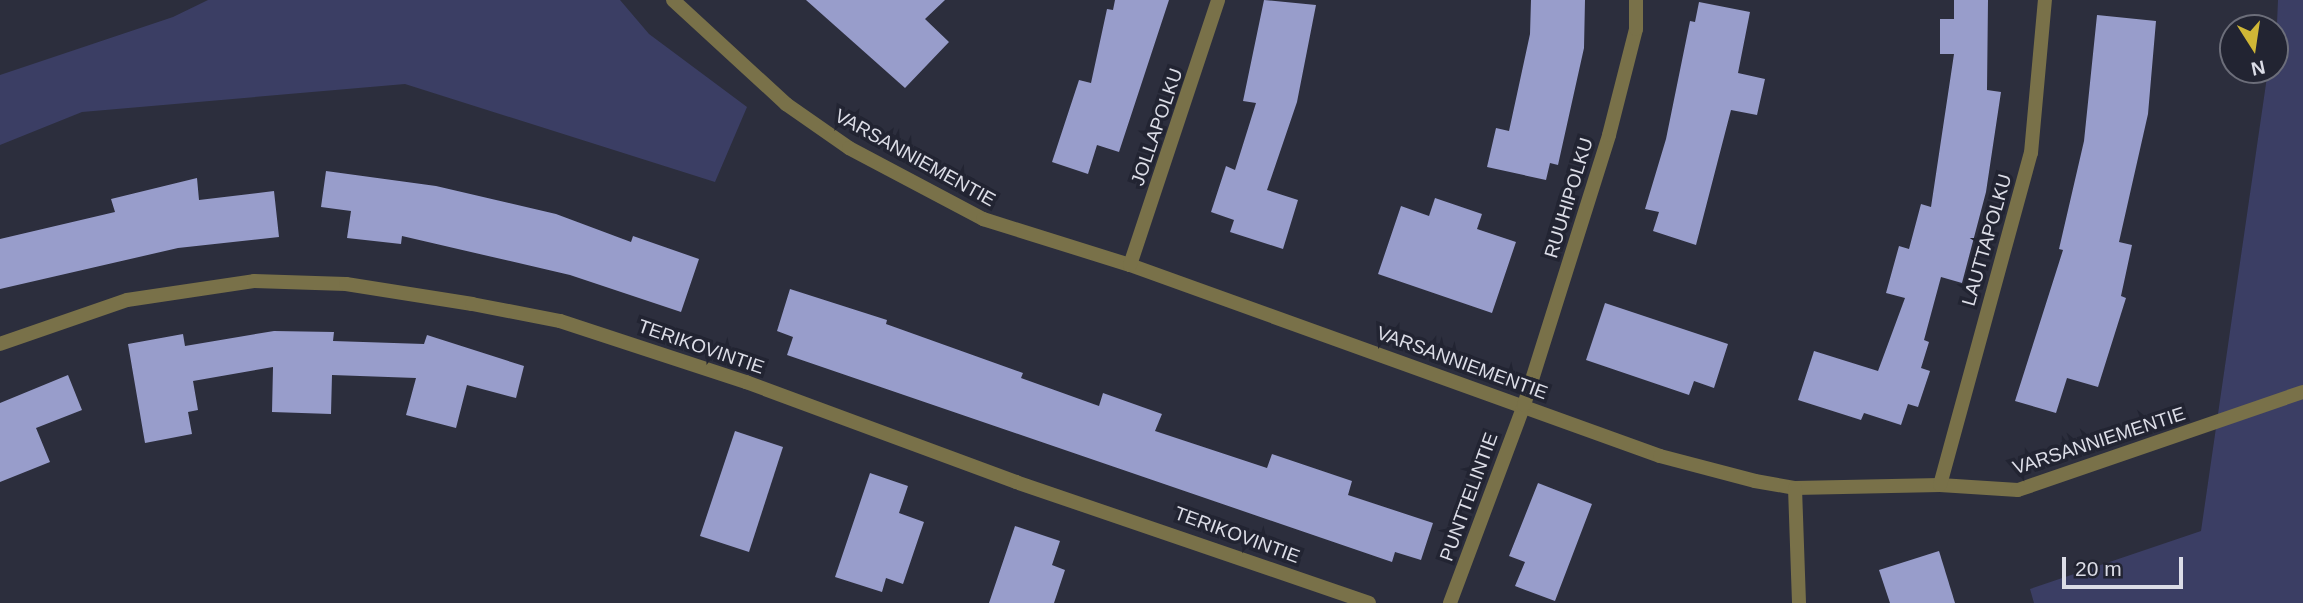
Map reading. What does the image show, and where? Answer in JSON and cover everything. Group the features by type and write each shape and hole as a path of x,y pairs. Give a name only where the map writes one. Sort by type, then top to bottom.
{"street":[{"name":"VARSANNIEMENTIE","path":"673,0 769,92 849,148 983,219 1130,265 1660,456 1795,488 1940,485 2018,491 2303,392"},
{"name":"JOLLAPOLKU","path":"1130,265 1217,0"},
{"name":"RUUHIPOLKU","path":"1524,405 1609,135 1636,29 1636,0"},
{"name":"LAUTTAPOLKU","path":"1940,485 2031,153 2045,0"},
{"name":"TERIKOVINTIE","path":"0,344 127,300 254,281 346,284 472,304 559,321 648,349 1369,603"},
{"name":"PUNTTELINTIE","path":"1450,603 1524,405"},
{"path":"1795,488 1799,603"}],"shaded area":[{"path":"208,0 620,0 649,34 747,107 715,182 405,84 82,112 0,145 0,75 173,17"},
{"path":"2278,0 2303,0 2303,603 2034,603 2030,589 2201,531 2266,84 2289,84 2289,14 2277,14"}],"building":[{"path":"806,0 945,0 925,19 949,42 905,88"},
{"path":"1115,0 1169,0 1119,152 1097,145 1088,174 1052,162 1079,80 1091,83 1107,9 1113,10"},
{"path":"1264,0 1316,5 1297,102 1267,190 1298,200 1283,249 1230,232 1234,220 1211,212 1226,166 1235,170 1256,103 1243,101"},
{"path":"1531,0 1585,0 1584,48 1558,165 1550,163 1546,180 1487,167 1496,128 1509,131 1530,34"},
{"path":"1954,0 1988,0 1987,90 2001,92 1986,192 1962,283 1941,277 1924,340 1929,342 1921,368 1930,371 1918,407 1908,404 1901,425 1864,413 1861,420 1798,400 1814,351 1878,371 1905,298 1886,293 1899,246 1909,249 1921,204 1931,207 1954,54 1940,54 1940,19 1954,19"},
{"path":"1699,2 1750,12 1738,73 1765,79 1757,115 1731,110 1696,245 1653,231 1659,212 1645,209 1666,139 1690,21 1695,22"},
{"path":"2097,15 2156,21 2148,114 2119,242 2132,245 2121,296 2126,298 2098,387 2067,378 2056,413 2015,401 2063,250 2059,249 2084,141"},
{"path":"326,171 436,186 556,214 631,242 633,236 699,259 681,312 570,275 402,236 401,244 347,238 351,211 321,207"},
{"path":"197,178 199,200 274,191 279,237 178,248 0,289 0,239 115,212 111,199"},
{"path":"1435,198 1482,214 1477,229 1516,242 1492,313 1378,274 1401,206 1429,216"},
{"path":"790,289 887,320 886,324 1023,373 1021,378 1099,406 1103,393 1162,414 1155,431 1267,468 1272,454 1352,481 1348,495 1433,523 1421,560 1395,552 1392,562 787,355 793,337 777,331"},
{"path":"1605,303 1728,344 1714,388 1694,381 1689,395 1586,360"},
{"path":"274,331 334,332 333,341 424,344 427,335 524,366 516,398 467,385 456,428 406,415 416,378 332,375 331,414 272,412 273,367 193,381 198,410 188,412 192,434 145,443 128,344 183,334 185,346"},
{"path":"68,375 82,410 36,428 50,462 0,482 0,403"},
{"path":"735,431 783,447 749,552 700,536"},
{"path":"870,473 908,486 899,513 924,522 903,584 886,578 882,592 835,577"},
{"path":"1538,483 1592,504 1555,601 1515,586 1525,562 1509,556"},
{"path":"1015,526 1060,541 1052,565 1065,570 1054,603 989,603"},
{"path":"1939,551 1955,603 1890,603 1879,570"}]}
